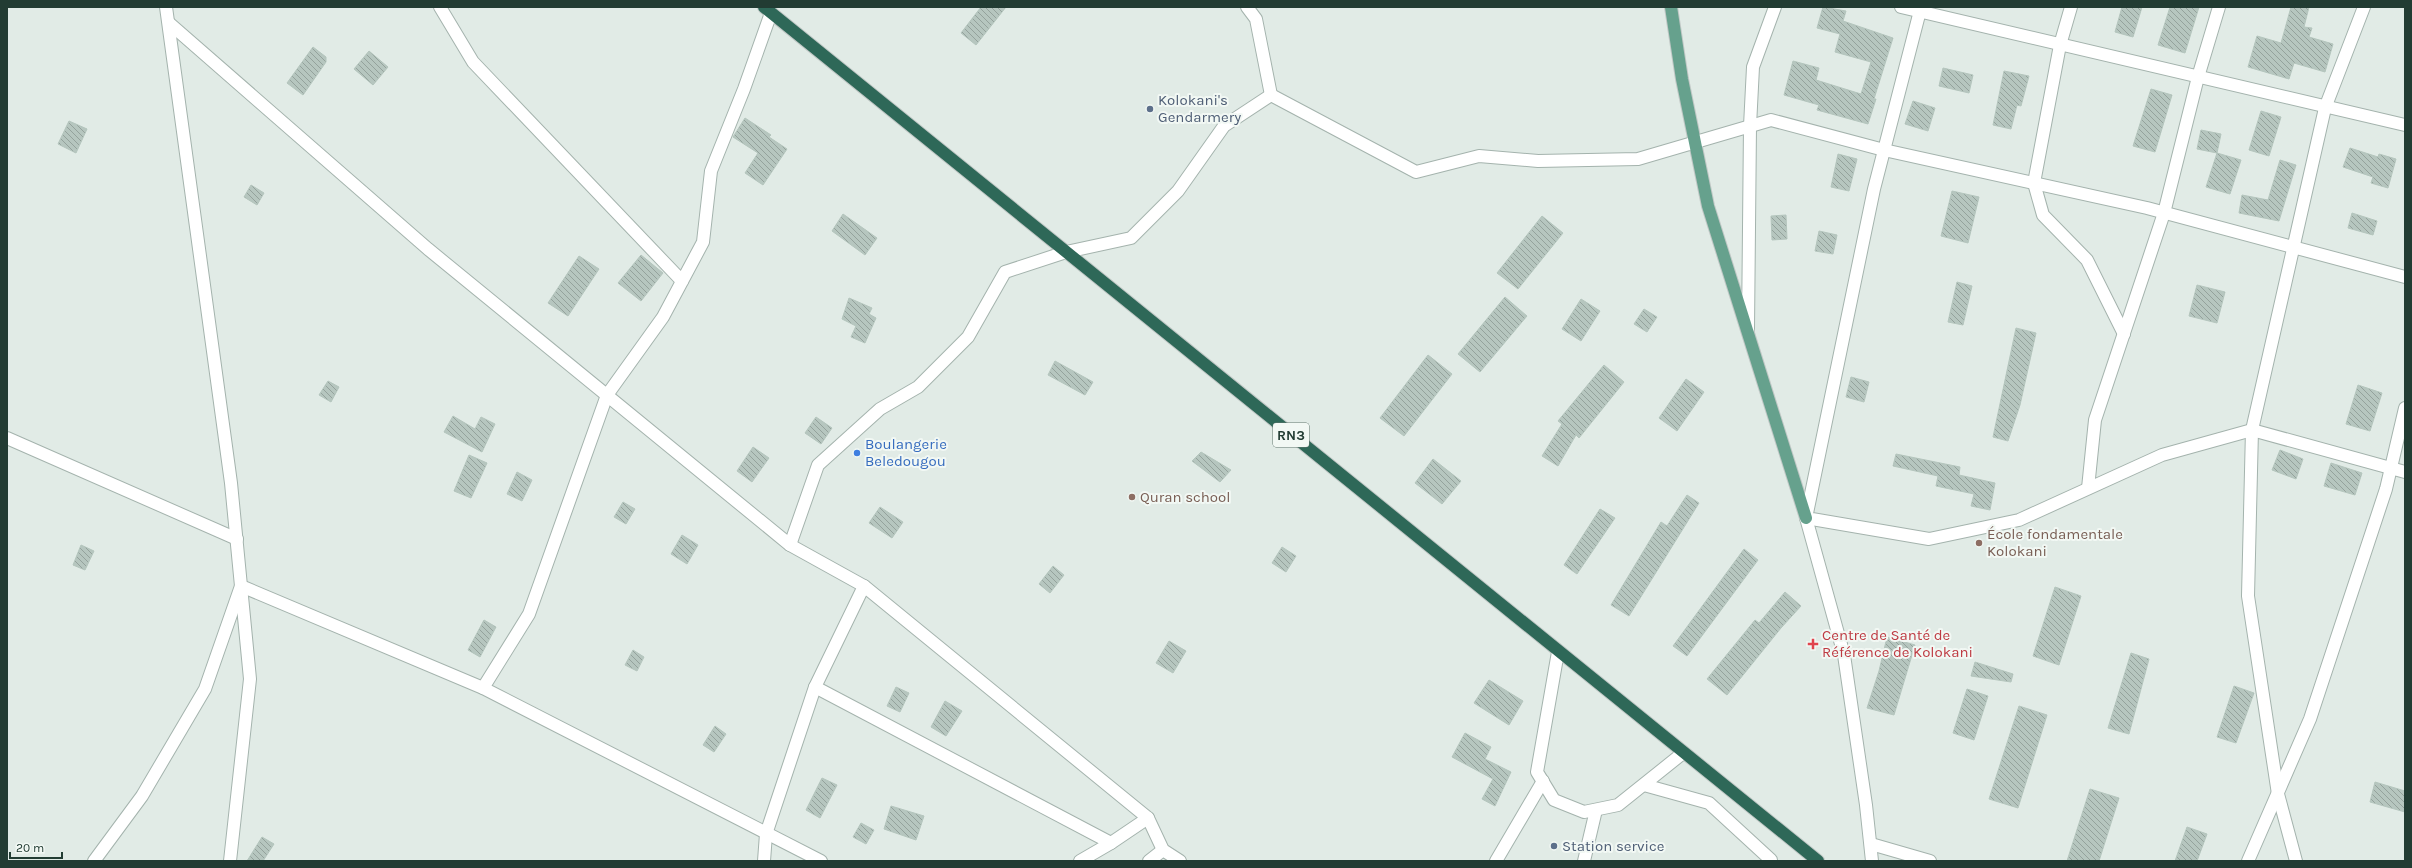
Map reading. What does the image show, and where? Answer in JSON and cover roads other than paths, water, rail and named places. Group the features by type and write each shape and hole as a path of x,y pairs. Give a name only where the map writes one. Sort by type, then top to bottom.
{"highway":[{"name":"RN3","path":"768,10 1558,652 1818,861"}],"main road":[{"path":"1671,7 1682,79 1708,206 1748,339 1806,518"}],"street":[{"path":"166,7 237,539 250,678 230,861"},
{"path":"440,7 473,62 682,281"},
{"path":"1247,7 1256,19 1271,95"},
{"path":"1748,339 1750,126 1753,67 1775,7"},
{"path":"1901,7 1920,9 2060,45 2325,108 2405,125"},
{"path":"2071,7 2060,45 2034,183 2043,215 2087,260 2124,334"},
{"path":"2088,488 2095,420 2164,213 2198,77 2219,7"},
{"path":"2296,861 2278,794 2248,596 2252,430 2325,108 2364,7"},
{"path":"1872,861 1871,844 1844,655 1806,518 1884,150 1920,9"},
{"path":"484,688 529,614 607,395 663,317 703,242 711,171 744,89 768,10"},
{"path":"169,23 428,249 790,545 864,586 1148,818 1163,850 1180,861"},
{"path":"1271,95 1416,172 1479,156 1538,161 1638,159 1771,120 1884,150 2164,213 2405,277"},
{"path":"790,545 818,465 880,409 918,387 968,337 1005,272 1066,252 1131,238 1178,191 1224,126 1271,95"},
{"path":"2248,861 2310,719 2386,489 2405,408"},
{"path":"1806,518 1929,539 2019,520 2162,455 2252,430 2405,472"},
{"path":"7,438 237,539"},
{"path":"241,586 484,688 821,861"},
{"path":"94,861 142,796 206,689 241,586"},
{"path":"764,861 766,834 815,687 864,586"},
{"path":"1558,652 1537,772 1554,800 1584,812 1618,805 1644,786 1683,753"},
{"path":"815,687 1111,843"},
{"path":"1496,861 1543,781"},
{"path":"1644,786 1709,802 1771,861"},
{"path":"1584,861 1596,810"},
{"path":"1080,861 1111,843 1148,818"},
{"path":"1871,844 1930,861"},
{"path":"1149,861 1163,850"}],"place":[{"name":"Kolokani's Gendarmery","path":"1150,109"},
{"name":"Boulangerie Beledougou","path":"857,453"},
{"name":"Quran school","path":"1132,497"},
{"name":"École fondamentale Kolokani","path":"1979,543"},
{"name":"Centre de Santé de Référence de Kolokani","path":"1813,644"},
{"name":"Station service","path":"1554,846"}]}
